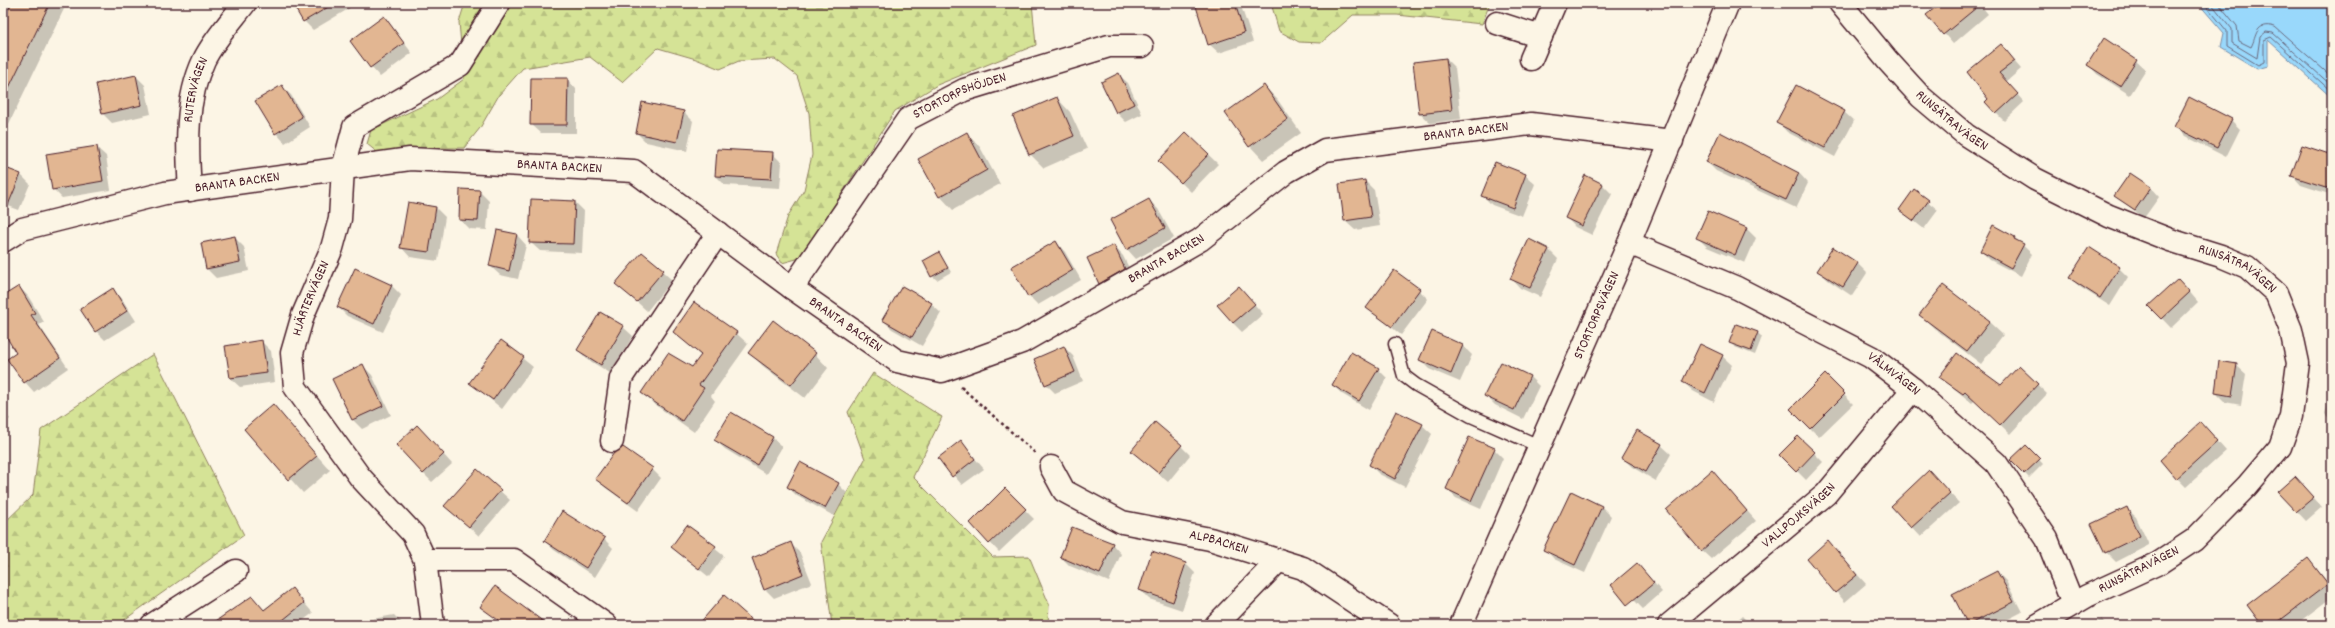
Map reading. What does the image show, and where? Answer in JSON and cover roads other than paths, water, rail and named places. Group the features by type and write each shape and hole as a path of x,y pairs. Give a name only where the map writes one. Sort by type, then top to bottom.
{"street":[{"name":"RUTERVÄGEN","path":"190,190 187,149 192,93 204,59 245,3"},
{"name":"HJÄRTERVÄGEN","path":"433,625 425,560 413,534 360,477 295,387 292,353 303,315 332,248 340,219 343,168 354,127 460,65 499,3"},
{"path":"1532,59 1555,3"},
{"name":"STORTORPSVÄGEN","path":"1461,625 1629,243 1728,3"},
{"name":"RUNSÄTRAVÄGEN","path":"1840,3 1888,61 1921,97 1966,135 2035,179 2109,216 2170,240 2221,256 2247,267 2276,293 2288,324 2298,363 2291,416 2280,447 2247,486 2194,540 2159,563 2073,604 2038,625"},
{"path":"1498,23 1541,36"},
{"name":"STORTORPSHÖJDEN","path":"792,288 908,119 964,90 1109,46 1142,46"},
{"name":"BRANTA BACKEN","path":"3,241 22,229 165,193 410,159 634,171 792,288 897,360 942,371 1022,342 1193,244 1286,172 1324,150 1531,124 1672,141"},
{"path":"612,441 621,378 718,233"},
{"name":"VÅLMVÄGEN","path":"1629,243 1738,288 1871,356 1913,389 1996,463 2047,540 2073,604"},
{"name":"VALLPOJKSVÄGEN","path":"1668,625 1826,494 1913,389"},
{"name":"ALPBACKEN","path":"1051,467 1064,492 1122,522 1210,538 1303,568 1389,625"},
{"path":"425,560 514,560 606,625"},
{"path":"1216,625 1279,560"},
{"path":"152,625 236,571"}],"lane":[{"path":"1395,344 1404,376 1416,385 1471,416 1539,446"}],"water":[{"path":"2198,3 2332,3 2332,98 2268,40 2268,66 2257,69 2221,47 2224,33"}]}
